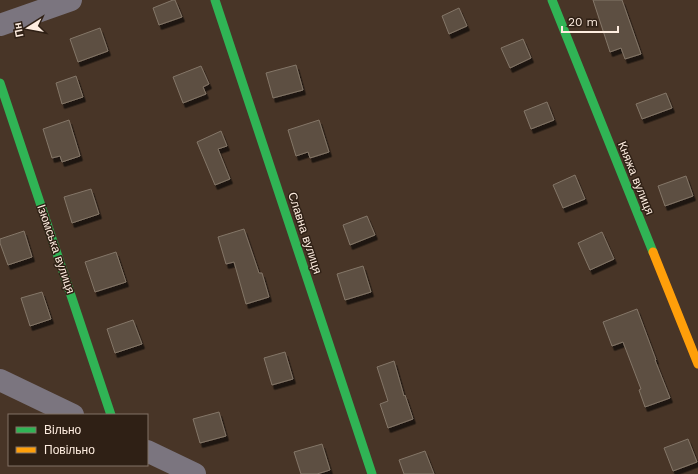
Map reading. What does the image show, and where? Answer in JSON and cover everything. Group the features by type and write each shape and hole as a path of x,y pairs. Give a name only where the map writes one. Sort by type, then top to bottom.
{"street":[{"path":"0,25 71,0"},
{"name":"Славна вулиця","path":"215,0 372,474"},
{"name":"Княжа вулиця","path":"552,0 698,364"},
{"name":"Ізюмська вулиця","path":"0,84 112,414"},
{"path":"0,380 71,414"},
{"path":"148,451 195,474"}],"building":[{"path":"175,0 182,17 159,25 153,8"},
{"path":"593,0 622,0 641,54 625,59 621,48 610,52"},
{"path":"459,8 467,26 449,34 442,16"},
{"path":"100,28 108,51 78,62 70,39"},
{"path":"523,39 531,58 510,68 501,48"},
{"path":"296,65 303,90 273,98 266,73"},
{"path":"201,66 209,84 203,87 206,94 183,103 173,77"},
{"path":"76,76 83,97 62,104 56,83"},
{"path":"666,93 672,108 642,119 636,104"},
{"path":"547,102 554,120 531,129 524,111"},
{"path":"69,120 80,156 62,162 60,156 52,158 43,129"},
{"path":"319,120 329,152 310,158 308,152 296,156 288,130"},
{"path":"221,131 227,146 218,149 230,179 215,185 197,142"},
{"path":"575,175 585,199 563,208 553,185"},
{"path":"686,176 693,196 665,206 658,186"},
{"path":"91,189 99,214 72,223 64,197"},
{"path":"367,216 375,235 350,245 343,225"},
{"path":"244,229 259,273 262,273 269,297 246,304 234,262 226,264 218,237"},
{"path":"24,231 32,257 8,265 0,239"},
{"path":"602,232 614,259 590,270 578,243"},
{"path":"116,252 126,282 95,292 85,262"},
{"path":"363,266 371,292 345,300 337,274"},
{"path":"42,292 51,319 30,326 21,298"},
{"path":"637,309 670,398 645,407 639,390 641,389 623,342 612,346 603,322"},
{"path":"133,320 142,344 115,353 107,329"},
{"path":"285,352 293,379 272,385 264,358"},
{"path":"394,361 404,396 405,395 413,419 388,428 380,404 388,401 377,367"},
{"path":"219,412 226,436 200,443 193,419"},
{"path":"688,439 697,462 673,471 664,448"},
{"path":"322,444 330,470 317,474 301,474 294,452"},
{"path":"425,451 434,474 404,474 399,460"}],"traffic: fast":[{"path":"215,0 372,474"},
{"path":"552,0 653,252"},
{"path":"0,83 111,414"}],"traffic: slow":[{"path":"653,252 698,364"}]}
